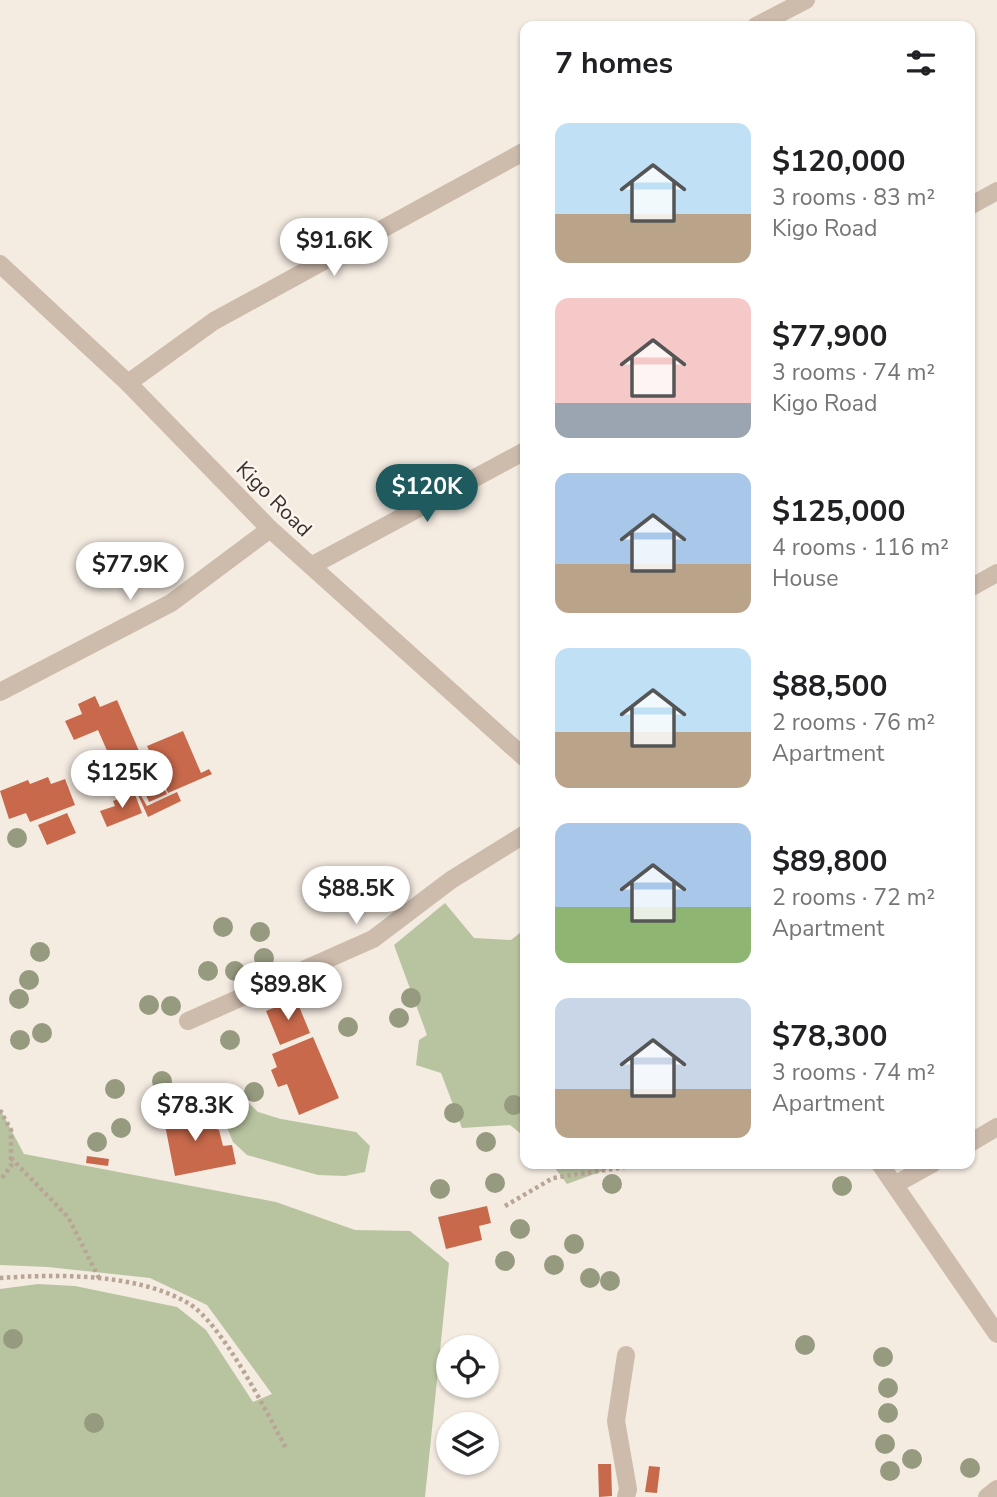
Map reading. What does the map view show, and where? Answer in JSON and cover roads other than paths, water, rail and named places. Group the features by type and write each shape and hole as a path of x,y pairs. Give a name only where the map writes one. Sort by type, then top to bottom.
{"street":[{"path":"766,21 806,0"},
{"path":"128,383 214,321 520,154"},
{"path":"975,203 997,191"},
{"name":"Kigo Road","path":"0,264 128,383 270,529 520,754"},
{"path":"311,566 520,454"},
{"path":"0,692 171,603 270,529"},
{"path":"975,584 997,573"},
{"path":"188,1021 373,939 451,880 520,837"},
{"path":"975,1140 997,1127"},
{"path":"884,1169 997,1334"},
{"path":"896,1184 923,1169"},
{"path":"626,1355 616,1421 628,1489 626,1497"},
{"path":"987,1497 997,1489"}]}
